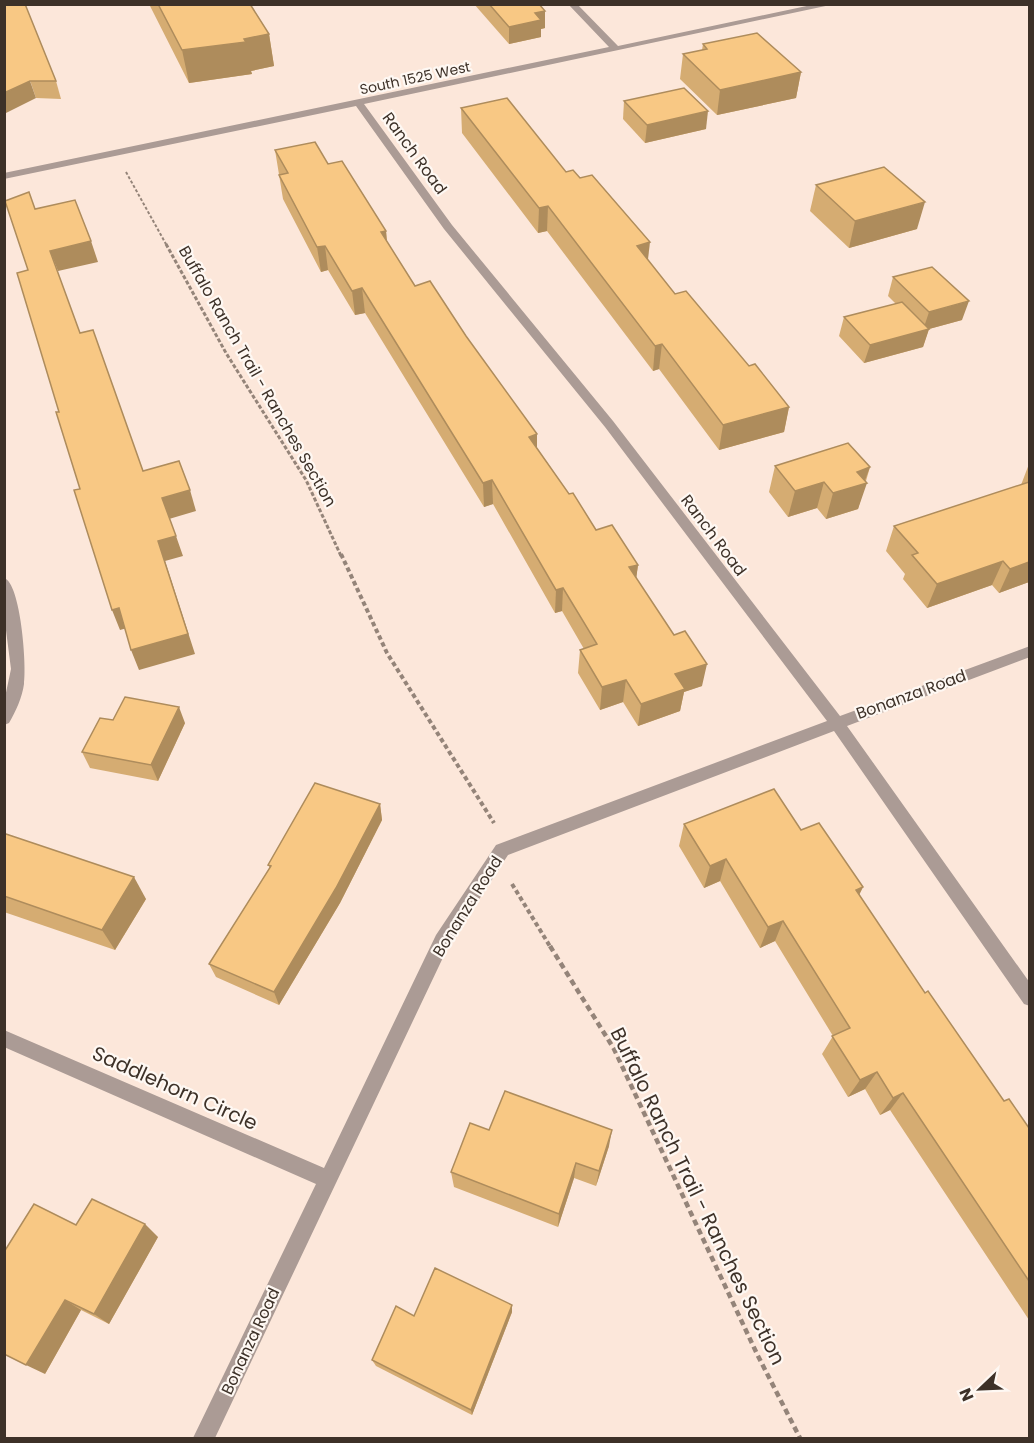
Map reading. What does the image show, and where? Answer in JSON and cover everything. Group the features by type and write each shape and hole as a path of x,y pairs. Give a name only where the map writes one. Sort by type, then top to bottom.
{"street":[{"path":"572,4 616,49"},
{"name":"South 1525 West","path":"4,176 831,4"},
{"name":"Ranch Road","path":"359,103 448,227 609,424 836,722 1029,998"},
{"path":"4,583 14,626 20,676 4,719"},
{"name":"Bonanza Road","path":"204,1438 442,941 502,850 1029,651"},
{"name":"Saddlehorn Circle","path":"4,1038 327,1179"}],"path":[{"name":"Buffalo Ranch Trail - Ranches Section","path":"121,162 226,353 306,480 387,653 494,824"},
{"name":"Buffalo Ranch Trail - Ranches Section","path":"507,877 614,1049 757,1354 800,1438"}],"building":[{"path":"4,4 25,4 56,81 30,81 4,93"},
{"path":"158,4 250,4 269,34 244,39 246,42 182,50"},
{"path":"489,4 539,4 545,11 535,13 541,20 509,27"},
{"path":"757,33 801,72 720,90 683,54 707,49 703,44"},
{"path":"684,88 708,111 647,125 624,101"},
{"path":"507,98 566,172 573,170 580,178 592,175 650,242 637,246 675,294 686,291 749,366 755,364 789,407 723,425 662,344 655,346 548,206 539,208 461,108"},
{"path":"315,142 328,164 342,161 386,231 381,232 415,286 430,281 466,336 537,434 529,437 569,494 573,493 596,530 612,525 638,565 629,567 674,635 685,631 707,664 675,674 685,689 641,704 626,680 602,687 580,650 597,644 563,588 556,590 492,480 483,483 362,288 352,291 325,246 317,247 279,175 288,173 275,150"},
{"path":"884,167 925,202 855,221 816,185"},
{"path":"29,192 35,209 75,200 91,241 50,251 80,333 93,330 143,471 179,461 190,490 162,498 176,536 158,541 188,634 131,650 119,608 112,610 74,490 80,489 17,273 28,270 5,201"},
{"path":"932,267 969,301 929,312 893,277"},
{"path":"902,302 929,329 870,345 844,317"},
{"path":"848,443 870,467 857,472 867,483 833,493 824,482 795,491 775,466"},
{"path":"1029,482 1029,562 1010,569 1003,561 937,584 912,555 918,553 894,526"},
{"path":"125,697 179,707 151,765 82,752 100,718 113,720"},
{"path":"315,783 380,804 336,888 274,992 209,964 271,866 268,865"},
{"path":"774,789 801,830 819,823 863,887 856,890 925,993 928,991 1004,1101 1009,1099 1029,1128 1029,1281 903,1093 893,1098 877,1072 860,1080 832,1036 850,1028 783,921 768,927 726,859 710,866 684,824"},
{"path":"6,834 134,877 102,930 4,896 4,836"},
{"path":"505,1091 612,1130 599,1171 576,1163 559,1214 451,1172 470,1123 489,1130"},
{"path":"92,1199 145,1224 94,1314 65,1300 26,1365 4,1354 4,1252 34,1204 76,1225"},
{"path":"435,1268 512,1305 471,1410 372,1360 396,1306 414,1316"}]}
